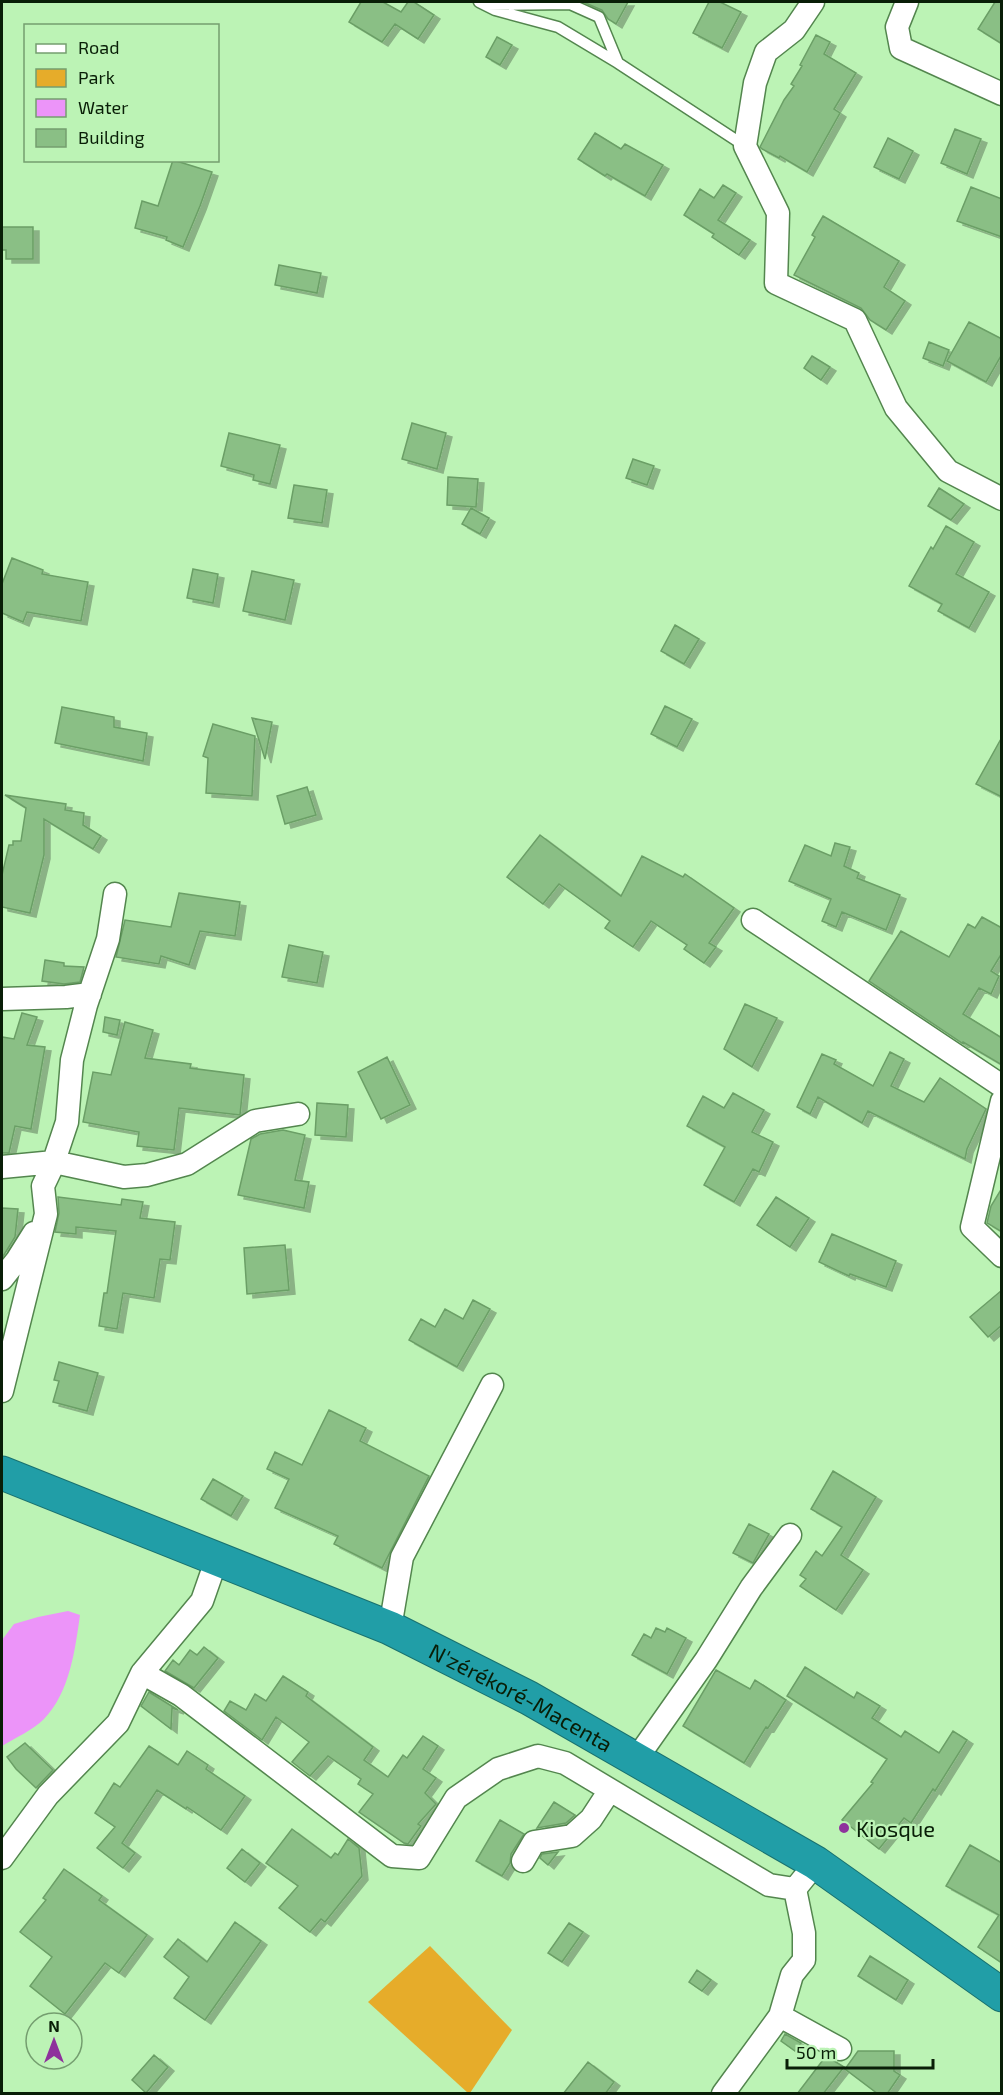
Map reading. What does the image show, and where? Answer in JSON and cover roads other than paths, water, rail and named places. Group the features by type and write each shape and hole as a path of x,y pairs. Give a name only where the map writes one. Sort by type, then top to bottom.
{"highway":[{"name":"N'zérékoré-Macenta","path":"2,1473 390,1629 529,1698 637,1758 816,1863 1002,1995"}],"street":[{"path":"813,2 794,30 766,52 755,83 745,146 778,213 776,283 855,320 896,408 948,471 1002,499"},
{"path":"907,2 897,27 902,48 1002,94"},
{"path":"2,1390 46,1214 43,1186 54,1162 67,1122 72,1060 108,939 116,894"},
{"path":"753,920 1002,1086"},
{"path":"2,999 90,994"},
{"path":"1002,1101 972,1227 1002,1256"},
{"path":"2,1167 54,1162 124,1177 147,1175 187,1164 255,1121 298,1114"},
{"path":"2,1279 18,1260 46,1214"},
{"path":"390,1629 402,1557 492,1385"},
{"path":"637,1758 706,1659 751,1588 790,1535"},
{"path":"2,1858 48,1795 118,1723 142,1673 202,1601 217,1558"},
{"path":"142,1673 181,1695 392,1856 418,1858 456,1798 498,1769 538,1755 575,1768 769,1886 795,1889"},
{"path":"575,1768 601,1738"},
{"path":"523,1861 534,1842 572,1836 591,1819 610,1790"},
{"path":"795,1889 816,1863"},
{"path":"726,2092 780,2016 792,1975 804,1960 804,1933 795,1889"},
{"path":"780,2016 840,2049"}],"lane":[{"path":"483,4 495,10 558,27 618,63 745,146"},
{"path":"483,4 570,4 599,17 618,63"}],"water":[{"path":"68,1611 80,1615 70,1670 60,1696 40,1723 2,1746 2,1640 14,1624"}],"place":[{"name":"Kiosque","path":"844,1828"}]}
